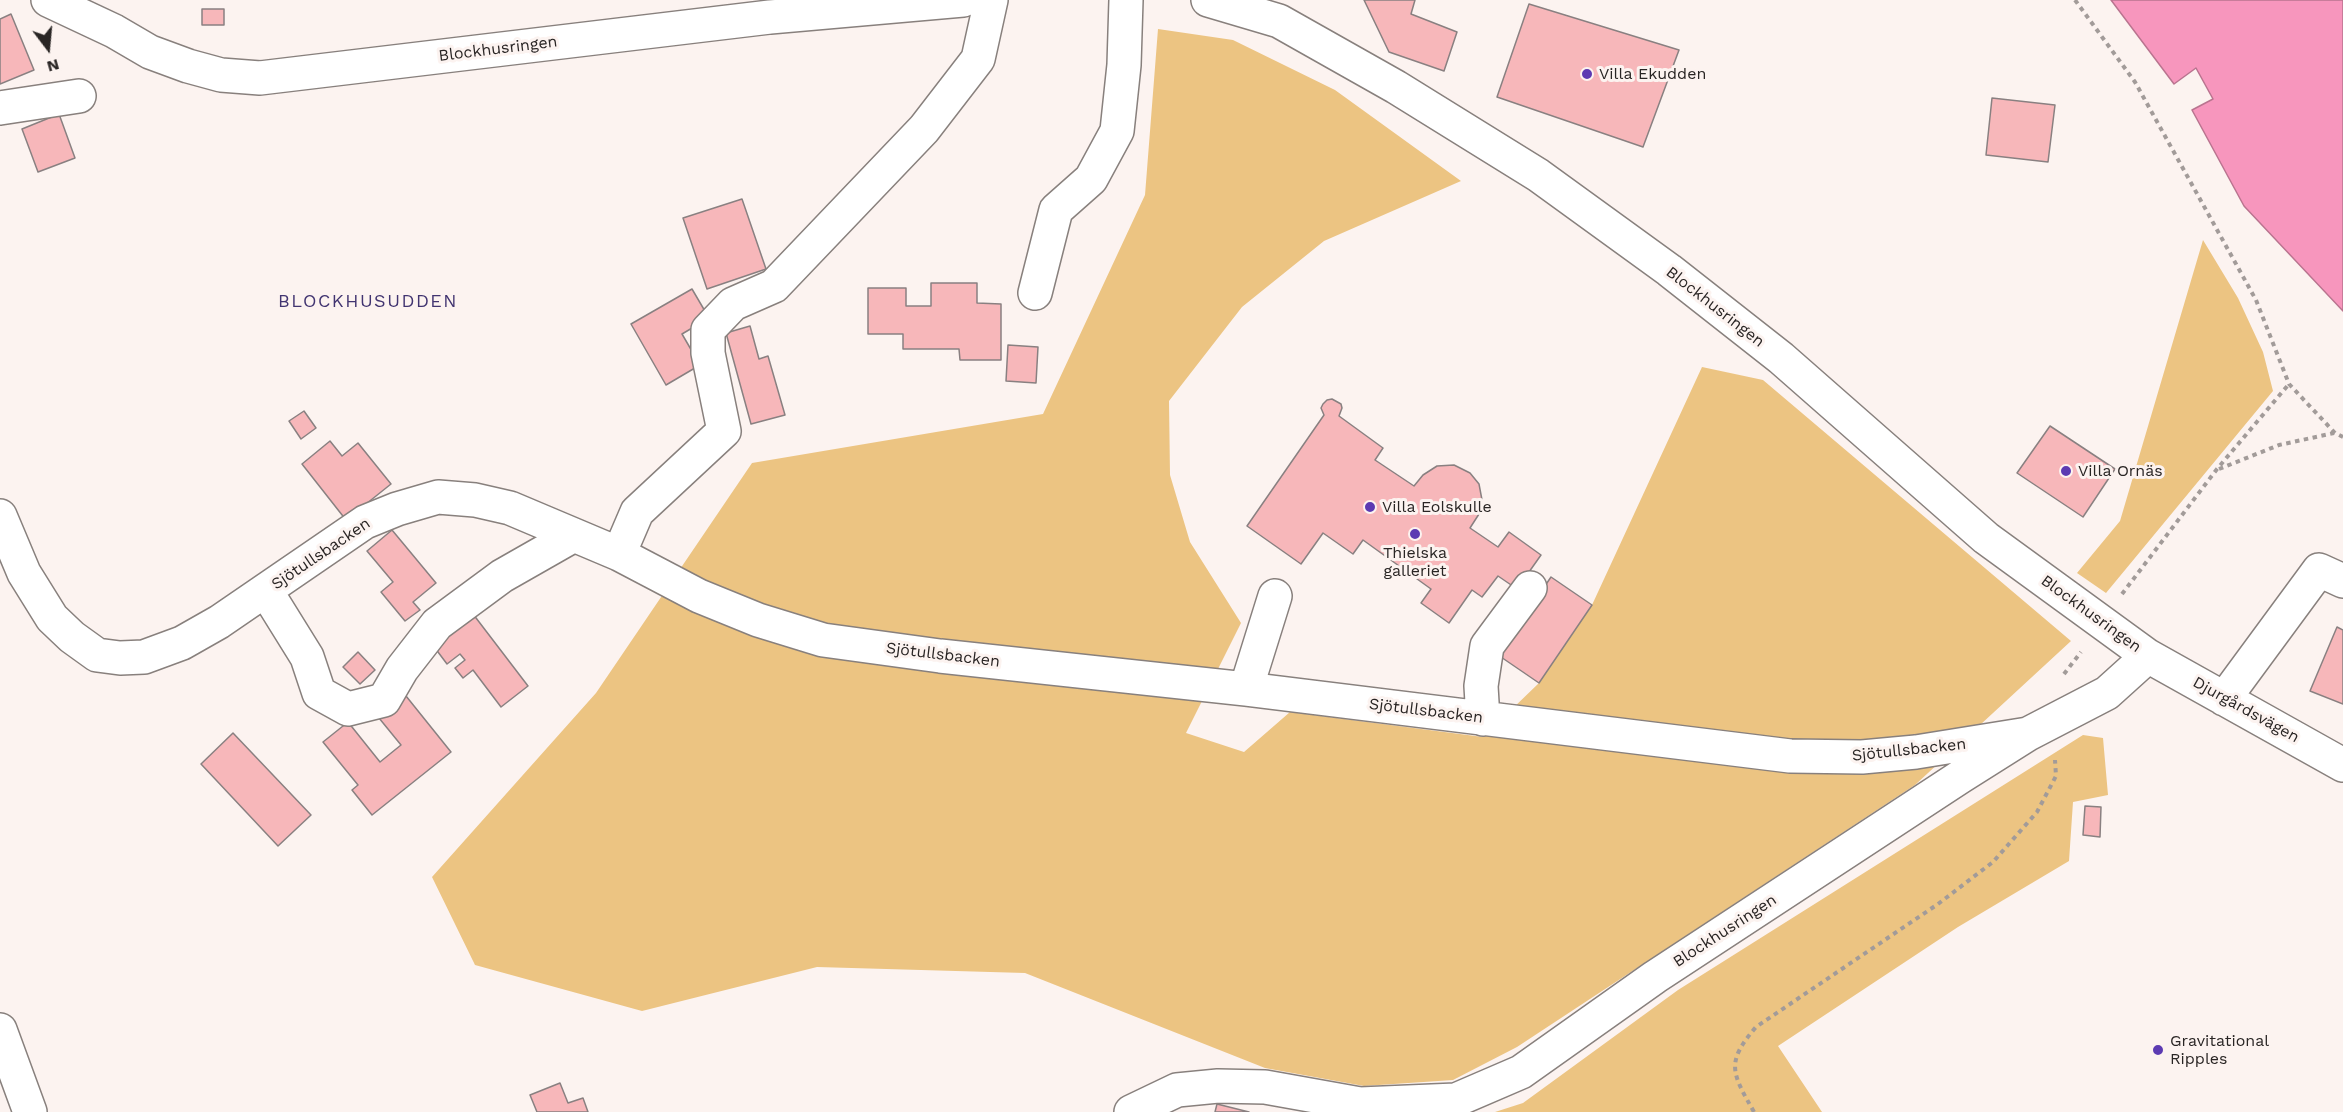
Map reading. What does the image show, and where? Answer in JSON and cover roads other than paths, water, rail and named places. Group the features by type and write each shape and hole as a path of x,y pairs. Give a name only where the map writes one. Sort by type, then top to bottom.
{"street":[{"name":"Blockhusringen","path":"48,0 114,31 150,52 188,66 221,75 260,78 770,16 963,0"},
{"path":"619,554 637,512 724,431 708,353 708,330 734,304 774,286 924,129 978,59 991,0"},
{"path":"1035,292 1056,210 1091,179 1117,131 1124,65 1126,0"},
{"name":"Blockhusringen","path":"1131,1112 1177,1090 1218,1086 1265,1087 1360,1104 1456,1100 1521,1072 1665,970 2040,728 2107,693 2148,656 1986,538 1781,358 1670,270 1538,175 1396,87 1279,21 1208,0"},
{"path":"0,108 79,96"},
{"name":"Sjötullsbacken","path":"0,516 24,573 52,618 72,638 97,655 120,658 144,657 173,646 219,622 365,522 397,509 438,497 475,500 510,508 619,554 699,596 758,620 823,640 940,656 1246,688 1790,756 1862,757 1916,752 2040,728"},
{"path":"266,591 307,657 319,693 348,709 384,700 402,669 437,624 502,576 574,535"},
{"path":"2224,699 2319,570 2343,581"},
{"path":"1483,718 1480,686 1487,646 1530,588"},
{"path":"1246,688 1275,596"},
{"name":"Djurgårdsvägen","path":"2148,656 2343,765"},
{"path":"0,1030 18,1104"}],"place":[{"name":"Villa Ekudden","path":"1587,74"},
{"name":"Villa Ornäs","path":"2066,471"},
{"name":"Villa Eolskulle","path":"1370,507"},
{"name":"Thielska galleriet","path":"1415,534"},
{"name":"Gravitational Ripples","path":"2158,1050"}],"district":[{"name":"BLOCKHUSUDDEN","path":"368,302"}]}
